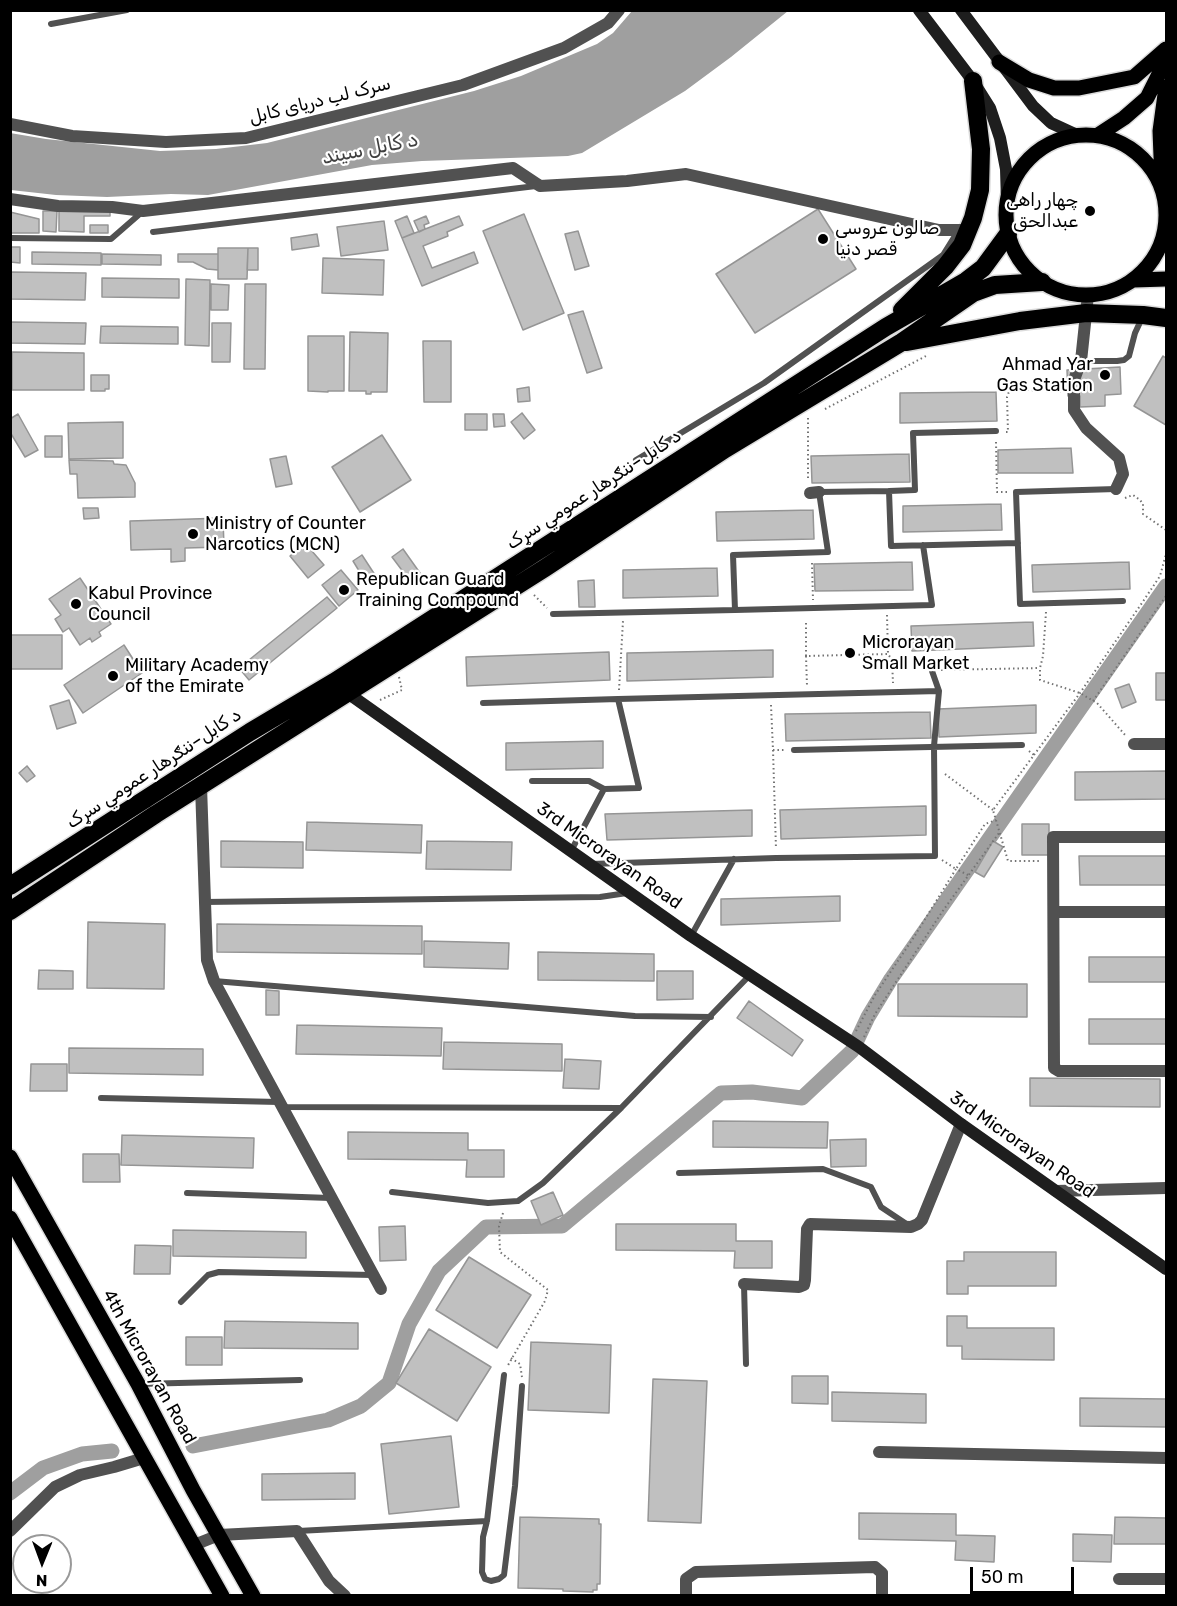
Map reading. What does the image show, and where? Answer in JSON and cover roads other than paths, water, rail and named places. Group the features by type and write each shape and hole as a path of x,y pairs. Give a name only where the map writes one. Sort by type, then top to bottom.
{"highway":[{"path":"886,327 945,267 962,245 963,231 980,189 981,149 973,81"},
{"name":"د کابل–ننګرهار عمومي سړک","path":"10,886 250,732 401,639 886,327 966,281 983,268 1008,234"},
{"name":"د کابل–ننګرهار عمومي سړک","path":"10,911 201,786 349,694 724,449 902,342 973,293 995,285 1042,282"},
{"path":"902,342 1020,321 1087,304 1167,318"}],"main road":[{"path":"999,62 1029,80 1054,88 1079,88 1134,77 1167,49"},
{"path":"1098,135 1124,118 1147,98 1167,60"},
{"path":"1165,197 1152,168 1137,153 1119,142 1098,135 1077,135 1052,142 1031,156 1015,177 1007,201 1008,234 1015,252 1027,269 1042,282 1087,304 1134,280 1150,264 1161,245 1166,224 1165,197 1160,131 1167,87"},
{"path":"1134,280 1167,279"},
{"name":"4th Microrayan Road","path":"10,1157 138,1384 193,1490 253,1596"},
{"path":"10,1218 222,1596"}],"street":[{"name":"سرک لبِ دریای کابل","path":"10,124 72,136 166,142 246,138 463,85 564,48 608,23 619,10"},
{"path":"919,10 973,81 990,108 1000,138 1006,169 1007,201"},
{"path":"961,10 1033,106 1051,123 1077,135"},
{"path":"10,199 58,206 112,207 143,211 513,168 540,186 627,182 686,174 939,230 963,231"},
{"path":"1087,304 1081,361 1074,380 1074,410 1086,428 1119,458 1123,474 1116,489"},
{"name":"3rd Microrayan Road","path":"349,694 691,936 855,1045 961,1124 1167,1269"},
{"path":"1134,744 1167,744"},
{"path":"201,786 207,960 214,981 381,1289"},
{"path":"1167,837 1053,837 1054,1068 1059,1071 1167,1071"},
{"path":"1054,912 1167,912"},
{"path":"744,1284 799,1287 804,1285 807,1229 810,1224 911,1227 922,1220 961,1124"},
{"path":"1056,1191 1167,1188"},
{"path":"879,1452 1167,1458"},
{"path":"10,1531 55,1487 80,1475 144,1458"},
{"path":"194,1545 219,1535 297,1531 329,1581 345,1596"},
{"path":"686,1596 686,1579 696,1572 875,1567 882,1573 882,1596"},
{"path":"1119,1579 1167,1579"}],"lane":[{"path":"51,24 127,10"},
{"path":"153,232 540,186"},
{"path":"10,238 111,239 143,211"},
{"path":"636,460 764,382 942,255 963,231"},
{"path":"1081,361 1124,360 1129,356 1143,315"},
{"path":"735,610 733,555 828,552 828,539 814,492 915,490 913,433 996,431"},
{"path":"1116,489 1016,492 1020,604 1123,601"},
{"path":"890,491 891,546 1018,543"},
{"path":"553,614 932,605 923,545"},
{"path":"591,864 935,856 934,746 939,691 932,671"},
{"path":"483,703 939,691"},
{"path":"532,782 589,781 604,789 639,788 618,699"},
{"path":"794,750 1022,745"},
{"path":"571,851 604,789"},
{"path":"691,936 734,859"},
{"path":"204,902 600,897 631,893"},
{"path":"392,1192 488,1203 518,1201 543,1184 621,1108 750,975"},
{"path":"214,981 635,1016 711,1017"},
{"path":"101,1098 280,1104 621,1108"},
{"path":"679,1173 823,1169 871,1187 881,1207 911,1227"},
{"path":"187,1193 330,1198"},
{"path":"181,1302 208,1275 219,1272 374,1275"},
{"path":"744,1284 746,1364"},
{"path":"504,1375 487,1521 483,1537 482,1572 485,1579 490,1581 504,1575 516,1486 522,1386"},
{"path":"138,1384 300,1380"},
{"path":"297,1531 487,1521"}],"water":[{"name":"د کابل سيند","path":"632,11 788,11 685,91 582,153 568,156 372,165 208,195 107,197 11,190 10,133 160,151 216,149 267,143 474,91 521,76 597,44 613,33"}],"waterway":[{"path":"193,1446 328,1420 361,1406 389,1383 409,1324 439,1271 486,1227 562,1226 721,1093 752,1092 802,1098 852,1051 868,1017 891,979 1166,586"},
{"path":"10,1493 43,1468 82,1454 112,1451"}],"place":[{"name":"چهار راهی عبدالحق","path":"1090,211"},
{"name":"صالون عروسی قصر دنیا","path":"823,239"},
{"name":"Ahmad Yar Gas Station","path":"1105,375"},
{"name":"Ministry of Counter Narcotics (MCN)","path":"193,534"},
{"name":"Republican Guard Training Compound","path":"344,590"},
{"name":"Kabul Province Council","path":"76,604"},
{"name":"Microrayan Small Market","path":"850,653"},
{"name":"Military Academy of the Emirate","path":"113,676"}]}
